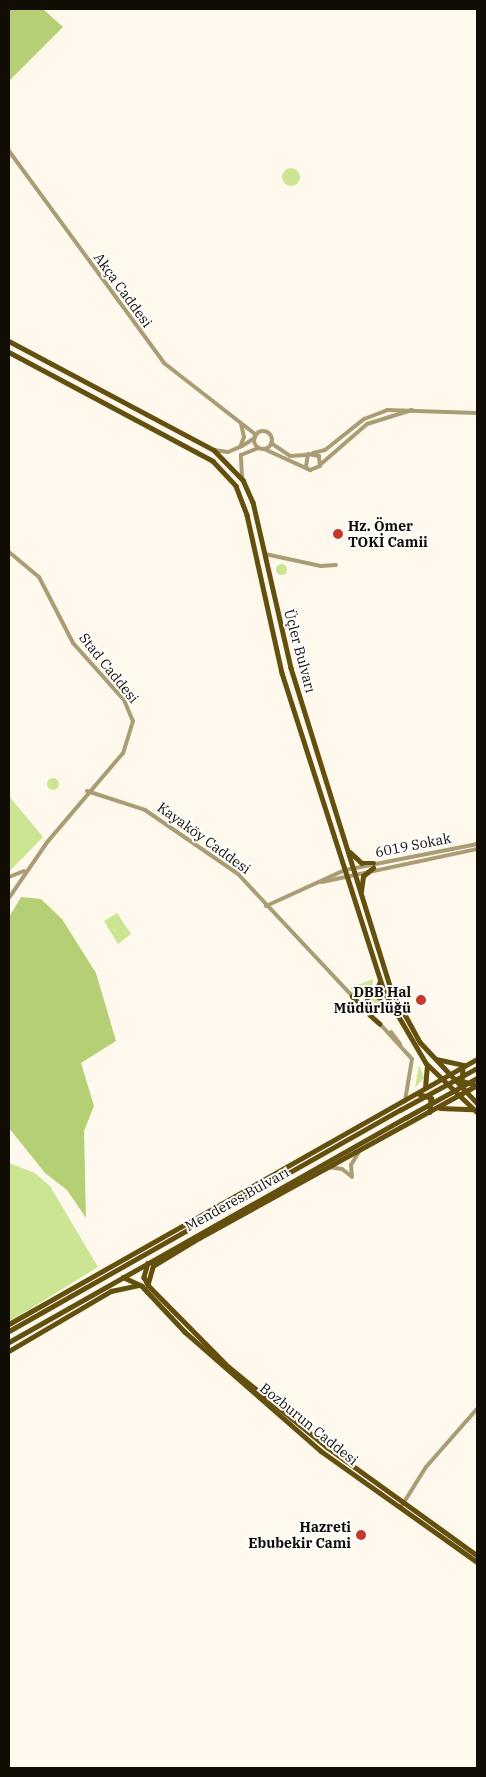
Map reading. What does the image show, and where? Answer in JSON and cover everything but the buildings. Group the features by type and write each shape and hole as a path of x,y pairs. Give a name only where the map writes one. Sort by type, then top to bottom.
{"main road":[{"name":"Üçler Bulvarı","path":"9,341 214,450 242,479 252,498 291,668 362,900 398,1005 433,1058 448,1076 477,1103"},
{"name":"Üçler Bulvarı","path":"9,352 213,461 236,486 247,514 282,673 380,978 394,1014 426,1064 440,1080 477,1112"},
{"path":"346,843 356,859 374,866 363,876 362,900"},
{"path":"352,996 368,999 374,996 380,978"},
{"path":"352,996 381,1023"},
{"path":"374,996 382,1001 381,1023"},
{"path":"367,1011 368,999"},
{"path":"367,1011 394,1014"},
{"path":"433,1058 449,1065 468,1064"},
{"path":"9,1324 477,1059"},
{"path":"425,1089 429,1078 426,1064"},
{"path":"468,1064 461,1072 462,1081 477,1085"},
{"name":"Menderes Bulvarı","path":"9,1332 477,1068"},
{"name":"Menderes Bulvarı","path":"9,1342 254,1202 302,1178 477,1078"},
{"path":"148,1285 153,1266 260,1205 302,1178 360,1150 477,1085"},
{"path":"418,1094 431,1098 429,1113"},
{"path":"436,1109 459,1106 477,1112"},
{"path":"254,1186 272,1182"},
{"path":"148,1262 144,1277 148,1285"},
{"path":"122,1277 142,1286"},
{"name":"Bozburun Caddesi","path":"148,1285 229,1367 327,1447 403,1500 477,1556"},
{"path":"9,1351 120,1286 142,1286"},
{"name":"Bozburun Caddesi","path":"142,1286 237,1381 321,1451 477,1562"}],"street":[{"name":"Akça Caddesi","path":"9,151 164,363 240,422 256,437 262,448"},
{"name":"Akça Caddesi","path":"256,437 268,433 271,443 290,456 325,450 371,416 417,409 477,413"},
{"name":"Akça Caddesi","path":"306,467 313,470 367,424 417,409"},
{"path":"240,422 244,434 240,447"},
{"path":"214,450 228,452 256,437"},
{"path":"262,448 271,443"},
{"path":"242,479 241,455 248,448 262,448 306,467 308,454"},
{"path":"313,453 321,464"},
{"name":"Stad Caddesi","path":"9,552 39,577 78,650 131,710 128,743 87,791 26,870 9,898"},
{"path":"265,554 321,566 336,565"},
{"name":"Kayaköy Caddesi","path":"87,791 145,810 175,828 238,874 352,996"},
{"name":"6019 Sokak","path":"266,906 311,885 346,872 477,844"},
{"name":"6019 Sokak","path":"374,866 477,849"},
{"path":"9,877 26,870"},
{"path":"381,1023 402,1048 412,1064 404,1102"},
{"path":"328,1167 342,1169 352,1178 351,1165 360,1150"},
{"path":"254,1202 260,1205"},
{"path":"401,1507 403,1500 477,1409"}],"green space":[{"path":"9,9 43,9 63,27 9,81"},
{"path":"291,168 299,173 300,177 295,185 291,186 283,181 282,177 287,169"},
{"path":"279,564 283,564 286,569 285,573 279,574 276,571 276,567"},
{"path":"51,778 55,778 59,784 55,790 51,790 47,786 47,782"},
{"path":"9,796 43,837 9,872"},
{"path":"21,897 41,899 62,919 96,973 116,1041 81,1063 94,1106 84,1131 86,1218 67,1190 45,1173 9,1128 9,917"},
{"path":"117,913 131,934 118,944 104,921"},
{"path":"373,979 372,993 360,996 350,988"},
{"path":"374,998 379,1000 381,1005 379,1010 374,1012 369,1010 367,1005 369,1000"},
{"path":"419,1065 424,1078 415,1088"},
{"path":"9,1163 35,1173 50,1186 98,1267 9,1322"}],"place":[{"name":"Hz. Ömer TOKİ Camii","path":"338,534"},
{"name":"DBB Hal Müdürlüğü","path":"421,1000"},
{"name":"Hazreti Ebubekir Cami","path":"361,1535"}]}
